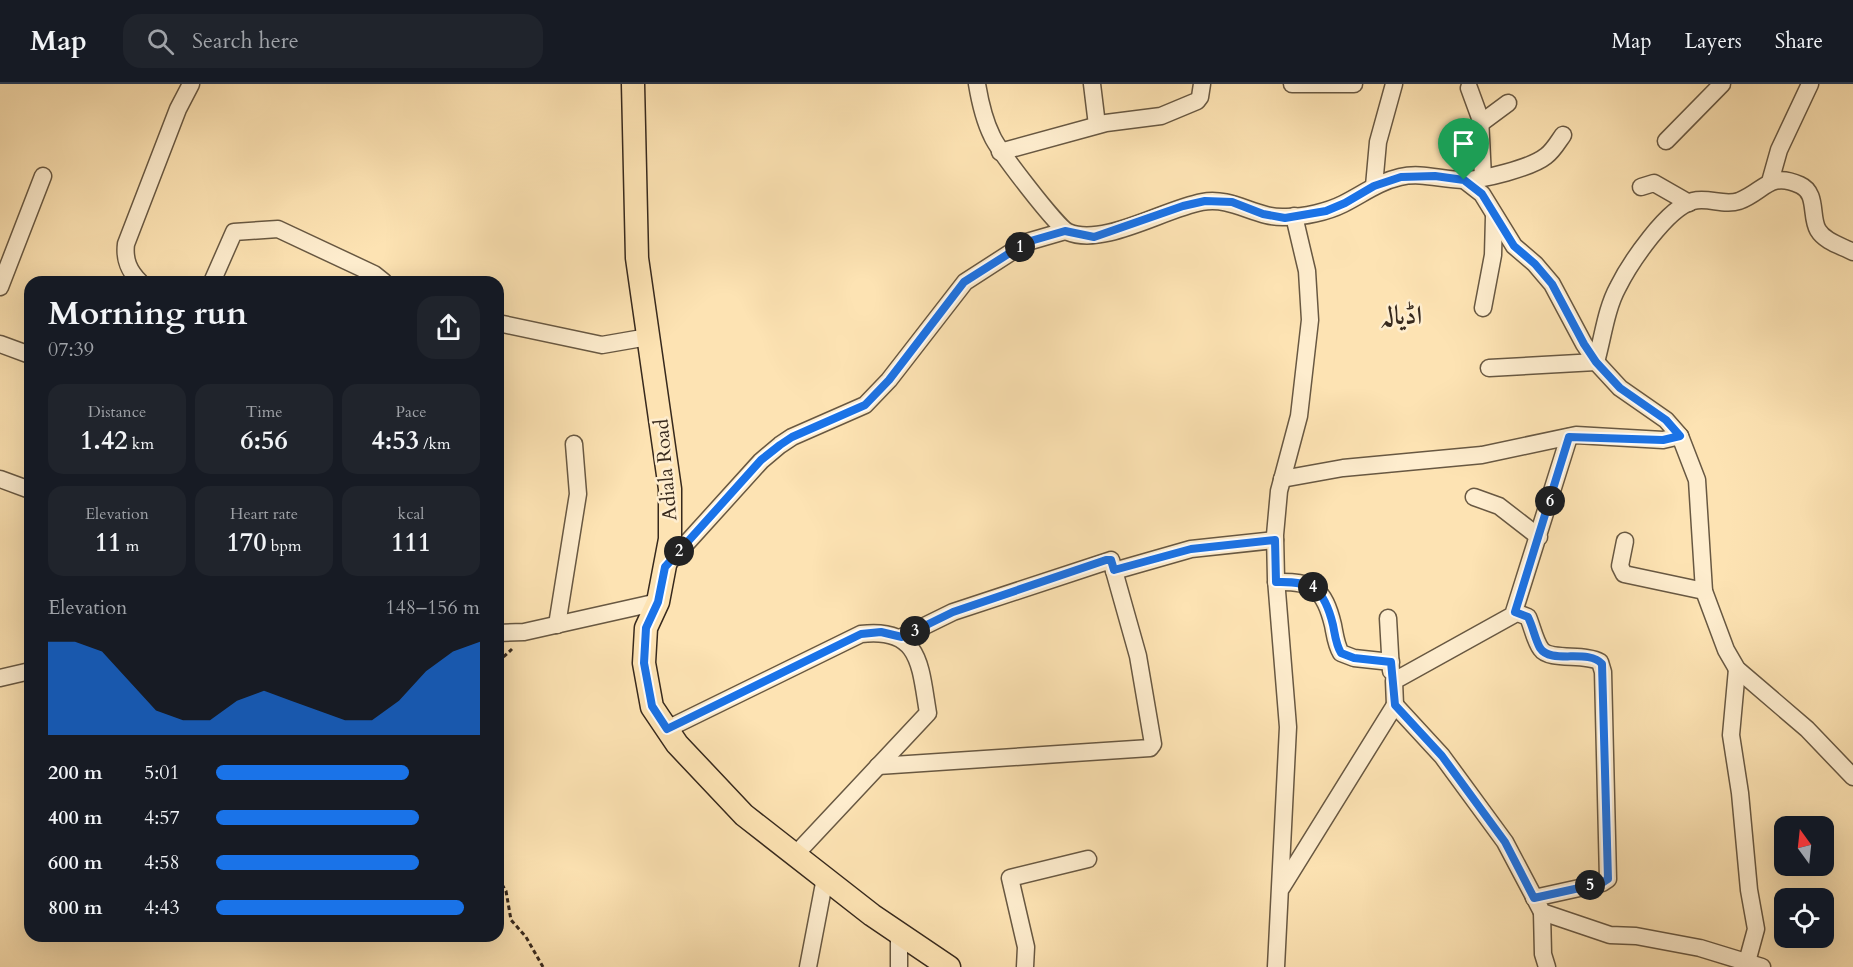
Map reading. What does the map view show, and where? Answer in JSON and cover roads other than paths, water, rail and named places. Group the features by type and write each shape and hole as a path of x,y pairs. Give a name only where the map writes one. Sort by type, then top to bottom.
{"main road":[{"name":"Adiala Road","path":"633,84 637,258 670,489 670,539 658,602 646,628 644,663 652,706 677,744 744,815 899,933 949,967"}],"street":[{"path":"134,276 125,260 126,244 178,109 191,84"},
{"path":"977,84 986,120 1000,152 1065,231"},
{"path":"1092,84 1098,125"},
{"path":"1000,152 1098,125 1172,112 1197,101 1202,84"},
{"path":"1293,84 1354,84"},
{"path":"1374,186 1378,142 1394,84"},
{"path":"1666,141 1722,84"},
{"path":"1596,362 1618,287 1647,242 1689,203 1733,202 1753,196 1770,182 1779,150 1810,84"},
{"path":"1469,88 1481,123 1483,177"},
{"path":"1481,123 1509,103"},
{"path":"665,567 761,460 792,437 865,405 889,380 964,282 1027,242 1065,231 1094,237 1183,206 1205,201 1232,202 1263,214 1285,218 1326,211 1374,186 1401,177 1464,180 1533,163 1546,156 1563,135"},
{"path":"0,287 44,176"},
{"path":"1464,180 1482,194 1514,246 1535,264 1552,284 1596,362 1620,388 1666,420 1680,436 1696,480 1704,591 1726,650 1737,669 1807,729 1853,777"},
{"path":"1770,182 1788,181 1804,186 1810,195 1818,230 1826,238 1853,252"},
{"path":"1641,187 1654,183 1689,203"},
{"path":"1483,308 1494,246 1494,212"},
{"path":"1276,967 1282,888 1288,727 1276,582 1275,540 1279,491 1299,416 1310,320 1307,271 1294,216"},
{"path":"215,276 234,232 278,229 376,276"},
{"path":"504,324 602,345 648,337"},
{"path":"0,344 24,353"},
{"path":"1489,368 1596,362"},
{"path":"1282,479 1343,468 1482,455 1569,437 1663,440 1680,436"},
{"path":"1394,681 1515,612 1569,437"},
{"path":"556,625 578,494 574,444"},
{"path":"0,478 24,487"},
{"path":"1474,497 1499,506 1539,537"},
{"path":"1114,570 1191,549 1275,540"},
{"path":"1625,542 1620,566 1624,574 1704,591"},
{"path":"878,766 1150,748 1153,744 1138,656 1111,560 953,612 902,637"},
{"path":"1276,582 1301,582 1316,589 1329,612 1341,653 1354,658 1391,662"},
{"path":"504,633 524,632 658,602"},
{"path":"1515,612 1528,617 1541,650 1547,654 1591,657 1600,662 1603,672 1608,879 1538,905"},
{"path":"1282,888 1395,705 1388,618"},
{"path":"667,729 861,634 881,632 902,637 914,651 928,713 795,855"},
{"path":"1538,905 1611,935 1636,936 1700,948 1754,964 1756,929 1749,890 1740,793 1731,735 1737,669"},
{"path":"0,678 24,672"},
{"path":"1395,705 1442,756 1505,842 1538,905 1547,967"},
{"path":"1025,967 1026,947 1010,878 1088,860"},
{"path":"808,967 825,878"},
{"path":"899,933 899,967"}],"district":[{"name":"اڈیالہ","path":"1401,315"}]}
